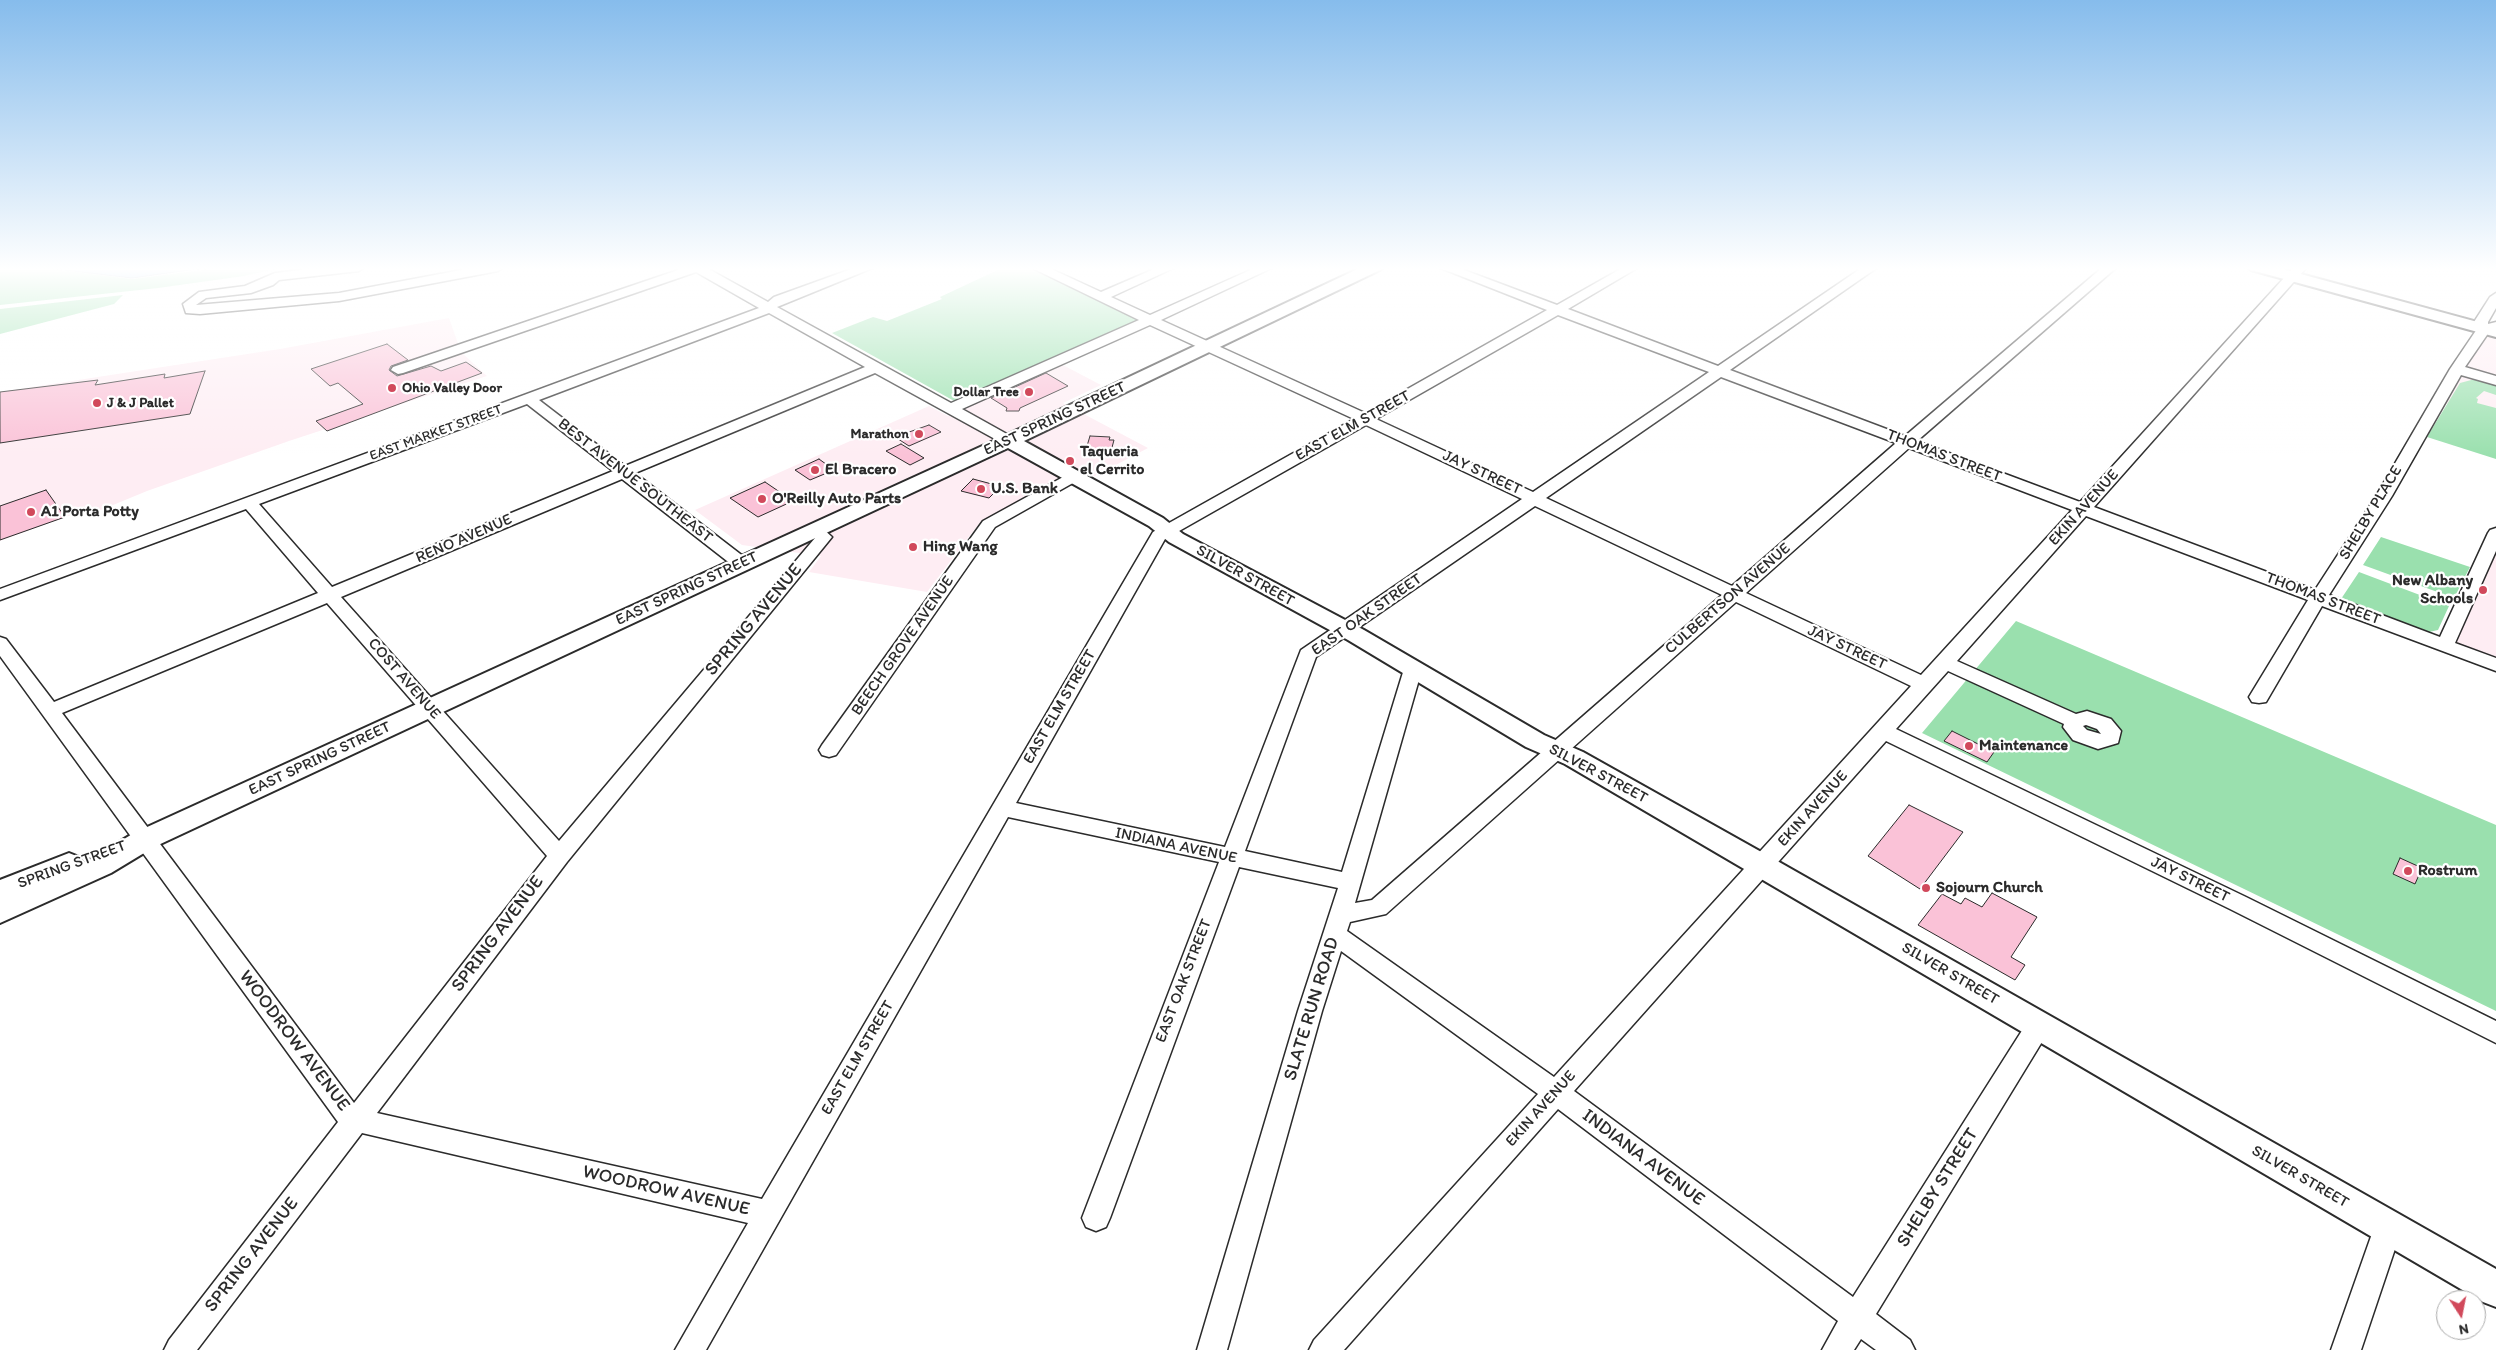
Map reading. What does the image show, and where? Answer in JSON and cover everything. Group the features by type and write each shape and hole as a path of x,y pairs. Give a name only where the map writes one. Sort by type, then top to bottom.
{"main road":[{"name":"EAST SPRING STREET","path":"0,912 101,866 144,840 1009,441 1243,330"},
{"name":"SILVER STREET","path":"1009,441 1156,522 1176,538 1344,629 1535,742 1574,758 1762,865 2496,1290"},
{"name":"SPRING STREET","path":"0,892 97,852 144,840"}],"street":[{"path":"398,370 515,330"},
{"name":"EAST MARKET STREET","path":"0,595 714,330"},
{"name":"SILVER STREET","path":"810,330 1009,441"},
{"path":"950,408 1127,330"},
{"name":"JAY STREET","path":"1171,330 1535,498 1924,685"},
{"name":"EAST ELM STREET","path":"690,1350 1160,536 1167,530 1522,330"},
{"name":"THOMAS STREET","path":"1610,330 2496,665"},
{"name":"EAST OAK STREET","path":"1096,1218 1308,654 1780,330"},
{"name":"CULBERTSON AVENUE","path":"1338,925 1378,908 1734,594 2038,330"},
{"name":"EKIN AVENUE","path":"1324,1350 2245,330"},
{"name":"SHELBY PLACE","path":"2260,697 2319,598 2384,496 2457,369 2491,330"},
{"name":"RENO AVENUE","path":"50,711 877,367"},
{"path":"2457,369 2496,380"},
{"name":"BEST AVENUE SOUTHEAST","path":"529,399 742,564"},
{"name":"BEECH GROVE AVENUE","path":"829,750 989,524 1074,476"},
{"name":"COST AVENUE","path":"249,503 559,856"},
{"name":"SPRING AVENUE","path":"179,1350 559,856 824,537 815,530"},
{"path":"2445,645 2496,533"},
{"name":"WOODROW AVENUE","path":"0,643 346,1113 356,1120 768,1214"},
{"path":"1945,662 2074,721"},
{"name":"SLATE RUN ROAD","path":"1212,1350 1310,1011 1338,925 1413,669"},
{"name":"JAY STREET","path":"1883,731 2238,903 2496,1033"},
{"name":"INDIANA AVENUE","path":"1002,808 1350,882"},
{"name":"INDIANA AVENUE","path":"1338,925 1556,1093 1900,1350"},
{"name":"SHELBY STREET","path":"1837,1350 2039,1025"},
{"path":"2346,1350 2388,1228"}],"shaded area":[{"path":"384,330 453,330 461,352 487,376 289,441 147,491 101,510 68,516 0,541 0,392 280,349"},
{"path":"2483,330 2496,332 2496,418 2438,402"},
{"path":"1061,364 1101,385 1063,403 1148,448 1095,476 1061,480 981,521 927,592 809,572 821,556 742,545 695,510 929,406 948,416"},
{"name":"New Albany Schools","path":"2496,534 2496,665 2445,645"}],"green space":[{"path":"0,330 15,330 0,334"},
{"path":"840,330 1119,330 956,402 832,333"},
{"path":"2475,379 2496,384 2496,395 2484,391 2476,398 2478,399 2477,403 2496,408 2496,459 2427,437 2460,383"},
{"path":"2381,537 2470,567 2454,598 2363,565"},
{"path":"2359,572 2449,606 2438,630 2429,632 2341,599"},
{"path":"2016,621 2496,825 2496,1011 1922,733"}],"building":[{"name":"Ohio Valley Door","path":"387,344 408,360 391,366 389,370 397,376 431,366 441,371 466,362 482,373 327,431 316,421 363,404 338,383 330,386 311,369"},
{"name":"J & J Pallet","path":"205,371 190,414 0,443 0,392 98,380 95,385 165,374 164,378"},
{"name":"Dollar Tree","path":"1046,373 1068,386 1020,408 1019,411 1006,411 1007,408 991,398"},
{"name":"Marathon","path":"929,425 941,432 909,446 895,437"},
{"path":"1090,436 1110,437 1109,440 1114,440 1110,455 1105,455 1105,457 1084,456"},
{"path":"901,444 924,458 910,465 886,451"},
{"name":"El Bracero","path":"819,459 834,470 810,480 795,470"},
{"name":"U.S. Bank","path":"973,479 999,488 989,498 961,491"},
{"name":"O'Reilly Auto Parts","path":"765,482 793,501 758,517 730,498"},
{"name":"A1 Porta Potty","path":"46,490 65,517 0,540 0,506"},
{"name":"Maintenance","path":"1952,731 1994,752 1987,762 1944,741"},
{"path":"1909,805 1963,832 1920,889 1868,856"},
{"name":"Rostrum","path":"2400,858 2422,868 2415,884 2393,874"},
{"path":"1992,893 2037,917 2011,957 2025,965 2015,980 1918,925 1942,894 1961,904 1965,898 1982,907"}],"place":[{"name":"Ohio Valley Door","path":"392,388"},
{"name":"Dollar Tree","path":"1029,392"},
{"name":"J & J Pallet","path":"97,403"},
{"name":"Marathon","path":"919,434"},
{"name":"Taqueria el Cerrito","path":"1070,461"},
{"name":"El Bracero","path":"815,470"},
{"name":"U.S. Bank","path":"981,489"},
{"name":"O'Reilly Auto Parts","path":"762,499"},
{"name":"A1 Porta Potty","path":"31,512"},
{"name":"Hing Wang","path":"913,547"},
{"name":"New Albany Schools","path":"2483,590"},
{"name":"Maintenance","path":"1969,746"},
{"name":"Rostrum","path":"2408,871"},
{"name":"Sojourn Church","path":"1926,888"}]}
